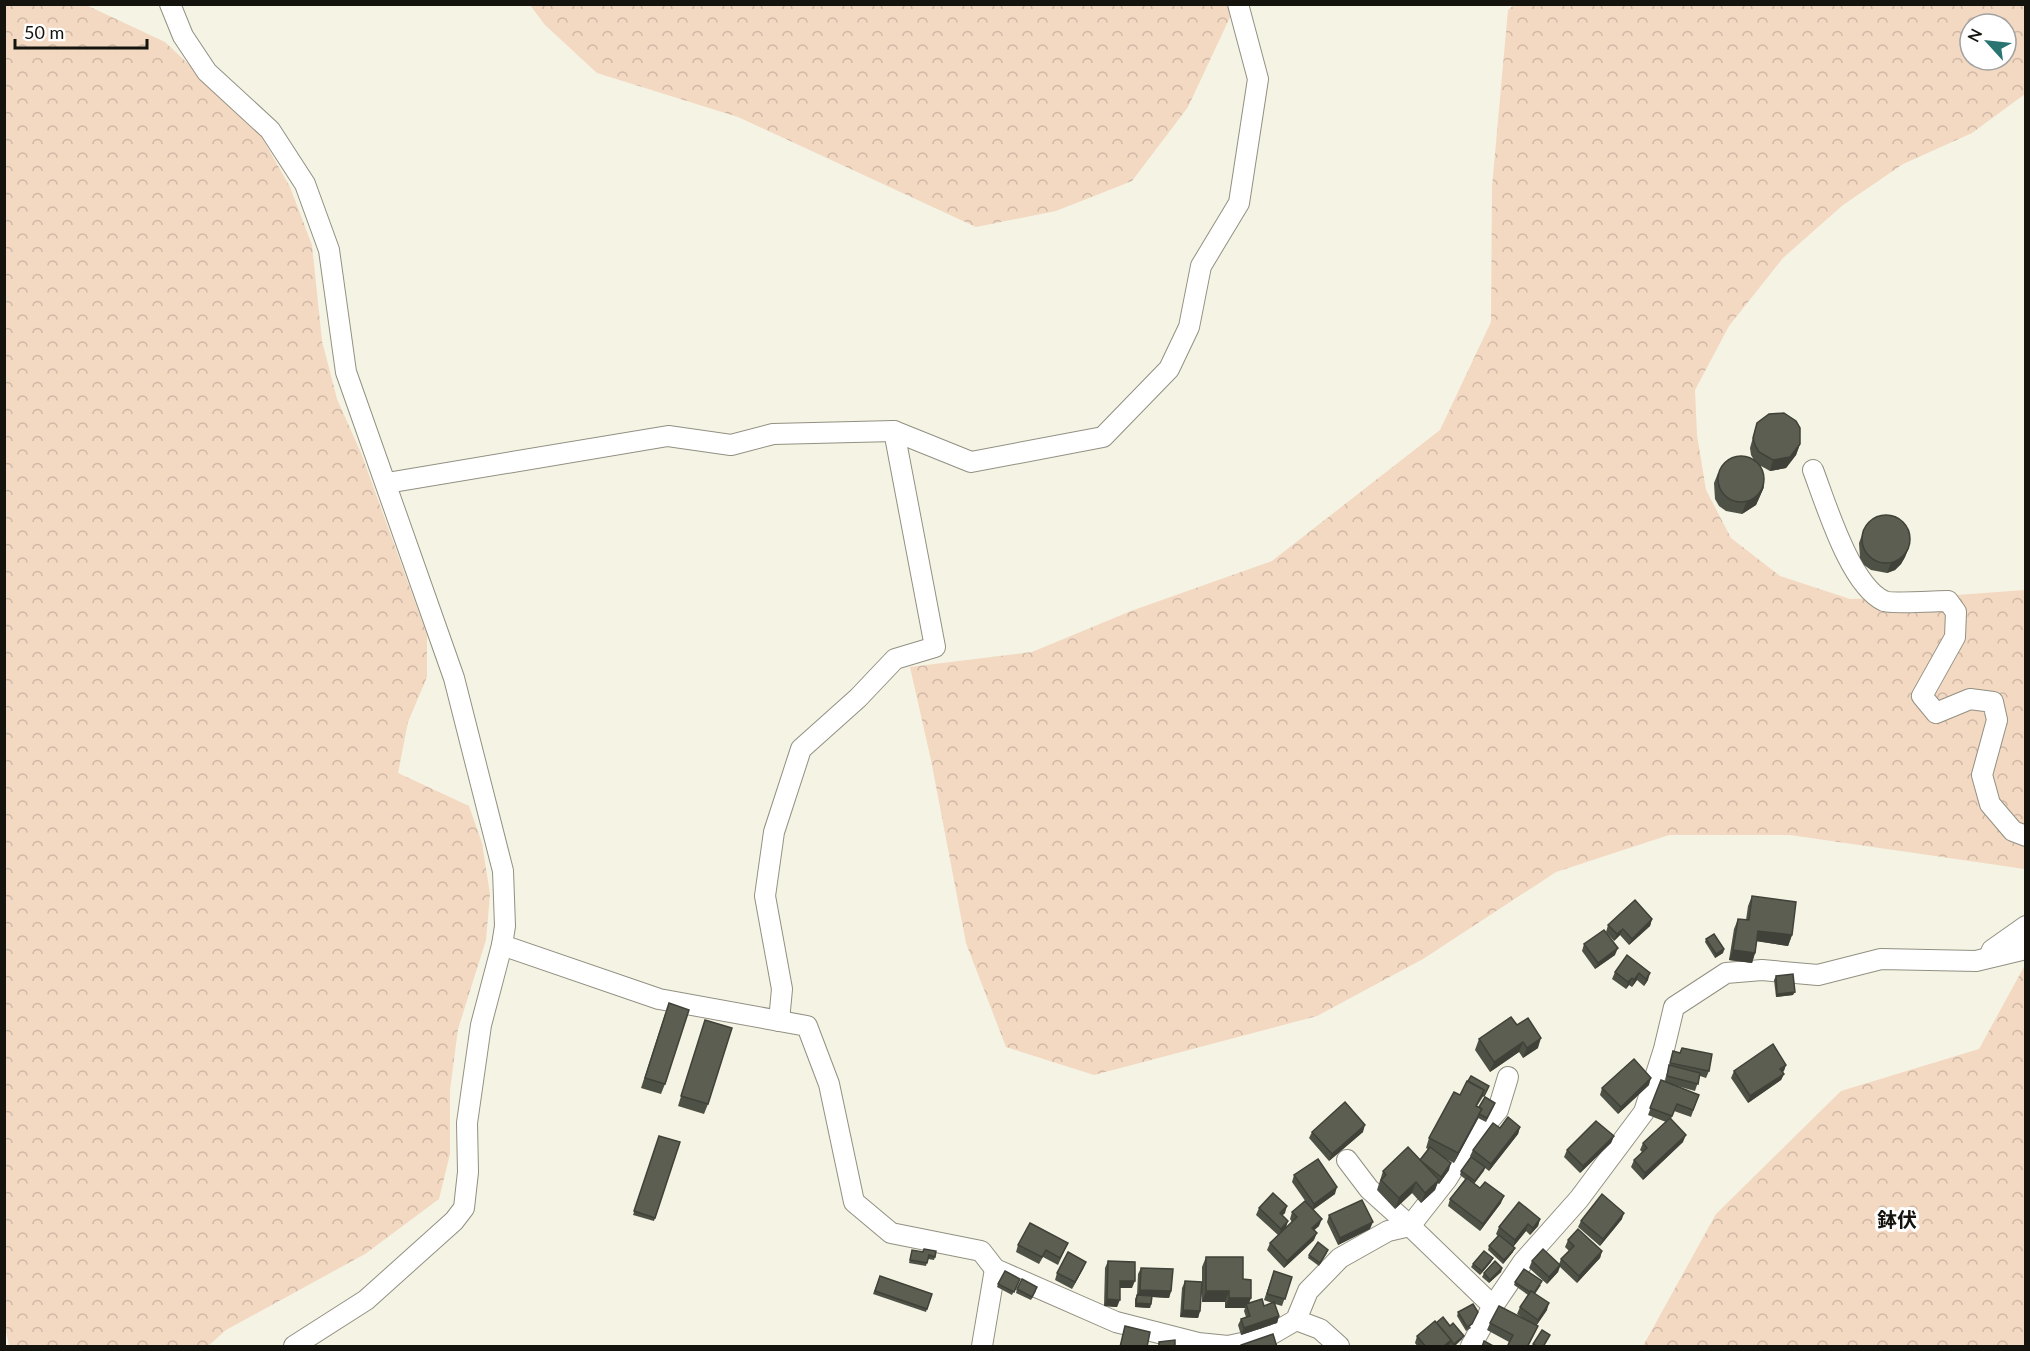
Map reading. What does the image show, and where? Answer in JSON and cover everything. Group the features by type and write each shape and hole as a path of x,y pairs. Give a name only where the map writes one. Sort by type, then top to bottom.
{"street":[{"path":"170,4 183,36 207,72 270,130 305,184 329,250 346,372 454,678 504,871 502,945 481,1024 468,1123 468,1172 464,1208 454,1221 366,1300 294,1347"},
{"path":"387,483 668,436 731,445 773,434 894,432 970,462 1103,437 1169,369 1189,327 1201,266 1239,203 1258,79 1238,4"},
{"path":"779,1021 782,989 765,896 774,832 801,749 858,698 896,659 935,647 894,432"},
{"path":"1813,470 1840,540 1866,588 1886,602 1948,601 1956,612 1955,637 1922,696 1936,713 1970,699 1993,702 1997,720 1982,775 1990,804 2013,831 2025,836"},
{"path":"1989,958 1992,950 2025,926"},
{"path":"502,945 658,999 807,1026 829,1084 854,1202 891,1233 981,1251 995,1269 1116,1322 1198,1343 1228,1346 1265,1338 1296,1320 1308,1291 1340,1258 1388,1231 1410,1226 1447,1179 1467,1147 1498,1110 1508,1077"},
{"path":"1471,1347 1493,1306 1523,1262 1579,1199 1644,1112 1664,1049 1674,1007 1726,973 1762,970 1818,975 1881,959 1976,961 2025,949"},
{"path":"1347,1160 1369,1190 1493,1306"},
{"path":"981,1347 995,1269"},
{"path":"1296,1320 1320,1329 1339,1347"}],"green space":[{"path":"1228,4 1231,15 1188,107 1132,181 1056,211 976,227 738,117 597,73 545,25 530,5"},
{"path":"4,5 86,5 165,42 257,129 290,187 312,245 322,341 337,399 361,453 427,635 427,677 408,722 398,773 469,806 482,843 490,894 486,940 458,1029 450,1090 450,1154 439,1199 365,1254 226,1330 208,1346 9,1346 5,1326"},
{"path":"1514,5 2025,5 2025,94 1972,133 1903,164 1843,205 1783,258 1729,326 1695,390 1697,435 1706,490 1731,538 1780,576 1850,599 1930,597 2025,590 2025,869 1790,835 1669,835 1556,872 1423,959 1317,1016 1094,1075 1006,1047 966,943 931,760 910,667 1032,652 1131,611 1272,561 1440,430 1491,322 1492,187 1508,10"},
{"path":"2025,965 2025,1346 1643,1346 1716,1214 1841,1091 1979,1049"}],"building":[{"path":"1784,413 1796,421 1800,428 1800,444 1790,457 1773,460 1759,452 1753,438 1757,423 1769,414"},
{"path":"1746,456 1758,462 1763,470 1763,488 1758,496 1750,501 1736,502 1724,496 1719,488 1718,474 1724,462 1732,457"},
{"path":"1886,515 1903,522 1910,539 1903,556 1886,563 1869,556 1862,539 1869,522"},
{"path":"1752,896 1796,902 1792,935 1758,931 1755,953 1733,950 1738,919 1749,920"},
{"path":"1635,900 1652,919 1632,939 1623,929 1617,934 1608,925"},
{"path":"1604,930 1618,948 1598,963 1584,944"},
{"path":"1714,934 1724,949 1716,954 1706,939"},
{"path":"1627,955 1650,973 1646,979 1639,973 1634,980 1632,978 1628,982 1615,972"},
{"path":"1793,974 1795,992 1777,994 1776,976"},
{"path":"669,1003 689,1010 665,1084 645,1078"},
{"path":"1511,1017 1517,1025 1528,1018 1541,1038 1527,1048 1523,1042 1494,1062 1479,1039"},
{"path":"705,1020 732,1028 708,1104 681,1096"},
{"path":"1773,1044 1786,1065 1780,1069 1784,1074 1750,1096 1734,1071"},
{"path":"1682,1048 1712,1054 1709,1071 1670,1063 1673,1051 1680,1053"},
{"path":"1634,1059 1651,1078 1621,1107 1602,1088"},
{"path":"1669,1065 1700,1073 1698,1084 1667,1076"},
{"path":"1471,1076 1489,1086 1484,1096 1482,1095 1484,1090 1468,1081"},
{"path":"1661,1080 1699,1095 1693,1110 1677,1104 1672,1116 1650,1108"},
{"path":"1467,1081 1484,1090 1476,1106 1482,1109 1458,1153 1429,1138 1454,1092 1460,1095"},
{"path":"1485,1097 1495,1103 1487,1118 1479,1114 1482,1109 1479,1107"},
{"path":"1345,1102 1365,1125 1332,1154 1312,1132"},
{"path":"1508,1117 1520,1127 1491,1164 1473,1150 1493,1123 1500,1128"},
{"path":"1670,1118 1686,1135 1645,1173 1634,1160 1647,1148 1643,1143"},
{"path":"1596,1121 1614,1136 1583,1166 1567,1150"},
{"path":"659,1136 680,1142 655,1218 634,1211"},
{"path":"1408,1147 1439,1180 1425,1193 1416,1182 1399,1198 1381,1180 1386,1175 1383,1171"},
{"path":"1430,1147 1451,1163 1441,1177 1420,1160"},
{"path":"1471,1157 1485,1167 1475,1181 1461,1171"},
{"path":"1318,1159 1337,1187 1314,1204 1294,1175"},
{"path":"1467,1178 1480,1188 1485,1182 1504,1196 1483,1224 1450,1199"},
{"path":"1273,1193 1287,1206 1280,1213 1288,1221 1281,1229 1259,1208"},
{"path":"1602,1194 1624,1213 1603,1239 1581,1221"},
{"path":"1362,1200 1373,1222 1340,1238 1329,1215"},
{"path":"1305,1201 1322,1219 1312,1228 1317,1233 1287,1261 1270,1243 1297,1217 1292,1212"},
{"path":"1519,1202 1540,1219 1533,1228 1528,1224 1515,1240 1499,1227"},
{"path":"1030,1223 1068,1243 1060,1258 1046,1250 1042,1257 1018,1245"},
{"path":"1578,1229 1602,1251 1579,1276 1561,1259 1574,1246 1568,1240"},
{"path":"1499,1235 1515,1248 1504,1260 1489,1246"},
{"path":"1318,1242 1328,1250 1320,1263 1309,1255"},
{"path":"924,1249 936,1251 935,1257 929,1255 927,1263 910,1260 912,1250 923,1252"},
{"path":"1543,1249 1560,1265 1549,1277 1532,1261"},
{"path":"1484,1251 1493,1258 1482,1271 1473,1264"},
{"path":"1068,1252 1086,1262 1075,1282 1057,1273"},
{"path":"1206,1257 1243,1257 1243,1279 1251,1280 1251,1298 1229,1298 1229,1291 1206,1291"},
{"path":"1108,1261 1135,1262 1135,1281 1120,1281 1120,1300 1107,1299"},
{"path":"1495,1261 1502,1268 1490,1280 1484,1273"},
{"path":"1141,1268 1173,1269 1171,1291 1140,1290"},
{"path":"1524,1269 1542,1281 1534,1293 1515,1282"},
{"path":"1005,1271 1020,1279 1014,1292 998,1284"},
{"path":"1274,1271 1292,1277 1285,1299 1267,1294"},
{"path":"880,1276 932,1294 927,1309 875,1291"},
{"path":"1022,1279 1037,1287 1032,1297 1017,1289"},
{"path":"1185,1281 1202,1282 1200,1311 1183,1310"},
{"path":"1531,1291 1549,1303 1538,1320 1520,1307"},
{"path":"1137,1295 1152,1296 1151,1304 1136,1303"},
{"path":"1262,1299 1264,1306 1274,1302 1279,1316 1244,1328 1241,1319 1250,1316 1246,1304"},
{"path":"1473,1304 1478,1312 1472,1324 1467,1327 1458,1312"},
{"path":"1499,1306 1538,1326 1527,1347 1507,1347 1513,1335 1490,1323"},
{"path":"1443,1317 1450,1326 1453,1323 1464,1336 1454,1344 1436,1323"},
{"path":"1435,1321 1451,1340 1443,1347 1426,1347 1417,1336"},
{"path":"1125,1326 1150,1332 1147,1347 1120,1347"},
{"path":"1542,1330 1550,1335 1543,1347 1538,1347 1533,1344"},
{"path":"1273,1334 1277,1347 1241,1347 1241,1345"},
{"path":"1175,1340 1175,1347 1159,1347 1159,1342"},
{"path":"1484,1341 1495,1347 1482,1347"}],"district":[{"name":"鉢伏","path":"1897,1219"}]}
